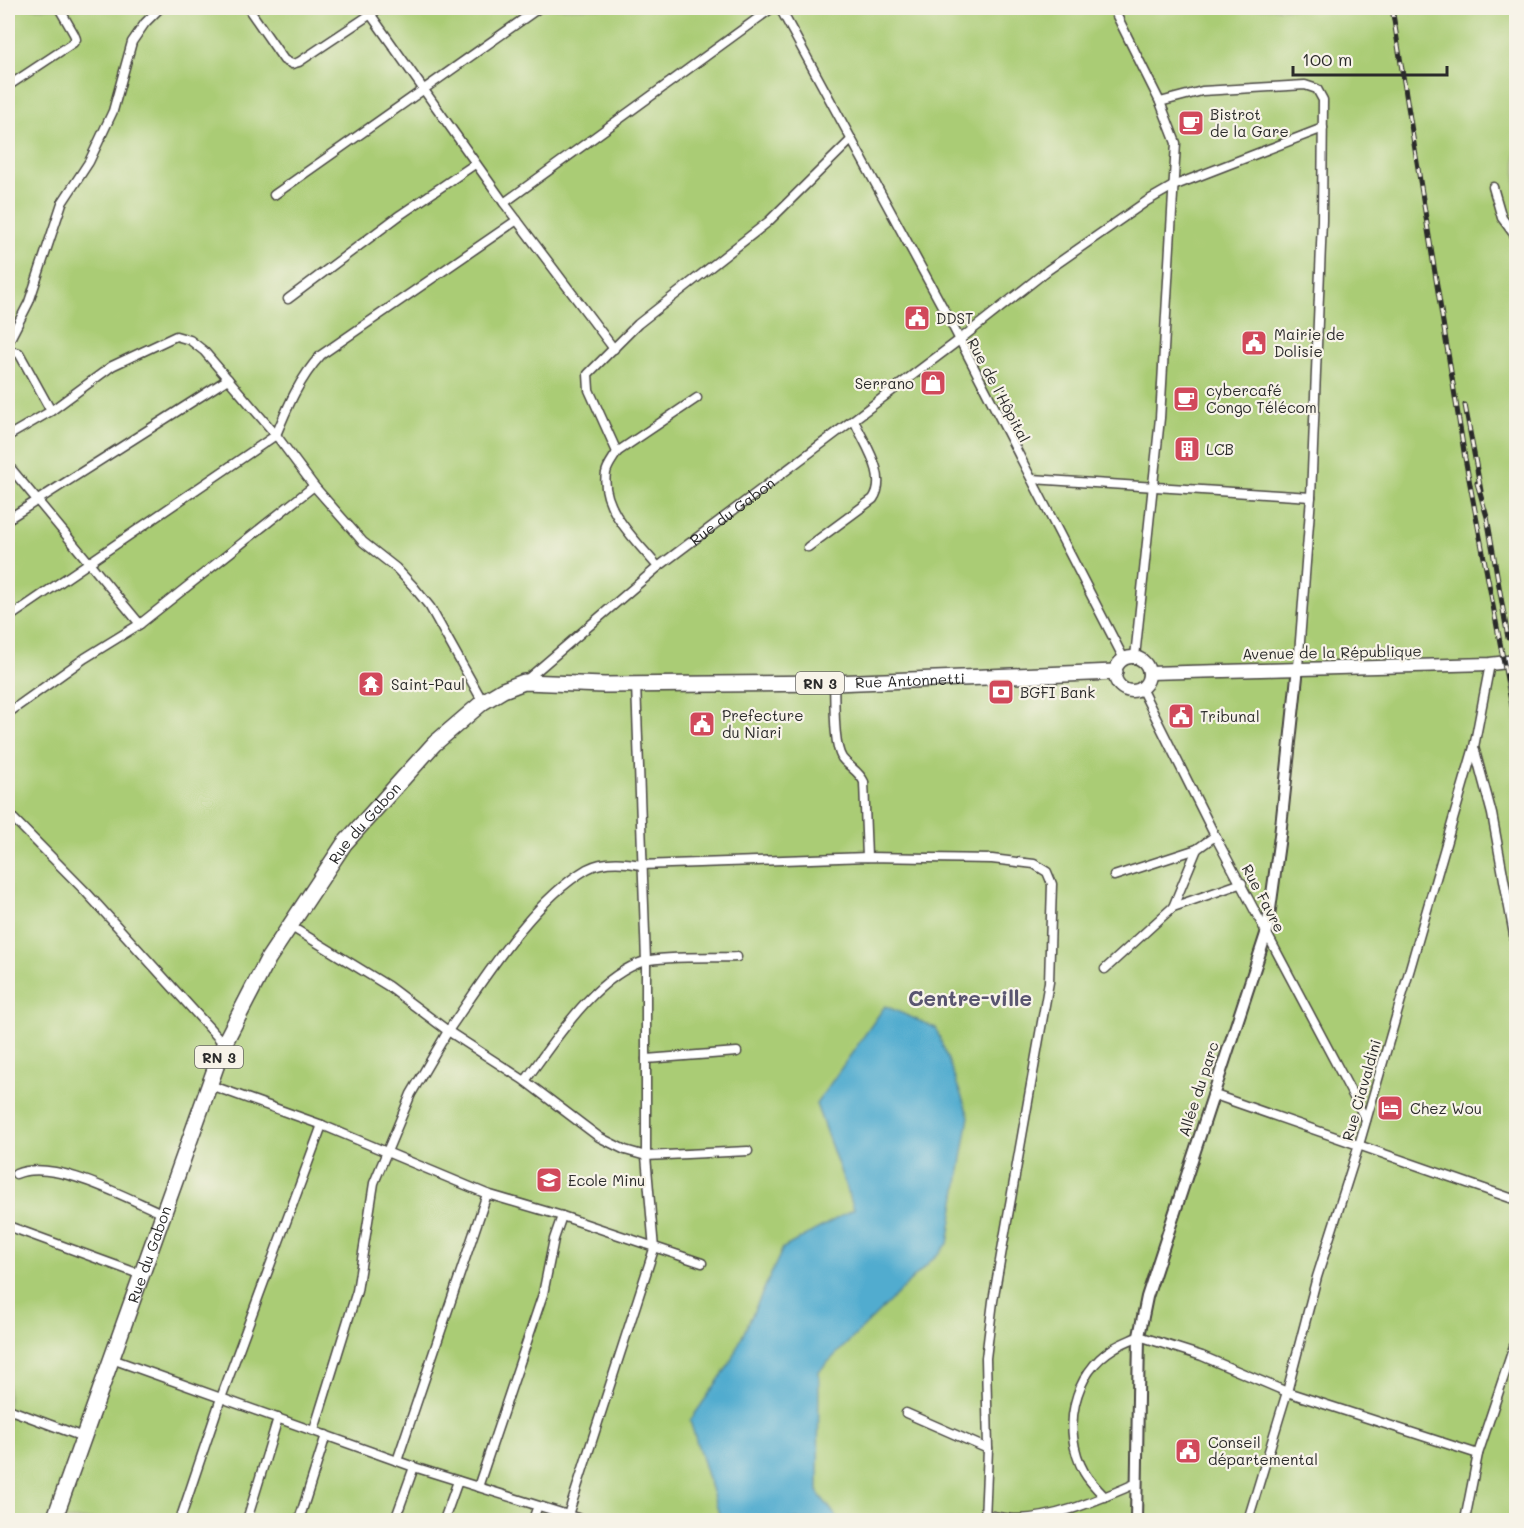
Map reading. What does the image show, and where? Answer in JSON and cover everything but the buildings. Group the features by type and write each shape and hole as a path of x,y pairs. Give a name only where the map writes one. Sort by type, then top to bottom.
{"highway":[{"name":"Rue Antonnetti","path":"524,682 834,683 1125,663"},
{"name":"Rue du Gabon","path":"54,1521 224,1044 268,959 344,844 434,744 483,702 503,690 524,682"}],"main road":[{"name":"Avenue de la République","path":"1149,673 1298,667 1490,664 1516,661"},
{"path":"1125,663 1145,663 1149,673 1148,680 1141,688 1126,689 1116,679 1125,663"}],"street":[{"path":"8,86 76,39 59,8"},
{"path":"8,343 29,303 62,203 89,162 113,111 132,42 144,23 159,8"},
{"path":"248,8 284,60 292,64 299,62 368,11 380,8"},
{"path":"274,195 539,8"},
{"path":"504,203 772,8"},
{"name":"Rue de l'Hôpital","path":"780,8 1032,479 1125,663"},
{"path":"1113,8 1160,102 1176,143 1177,165 1173,186 1160,418 1153,488 1125,663"},
{"path":"368,11 475,164 614,349"},
{"path":"1160,102 1202,92 1305,85 1317,90 1323,100 1311,497 1298,667"},
{"name":"Rue du Gabon","path":"524,682 658,567 958,341 1048,270 1173,186 1323,129"},
{"path":"617,452 587,381 588,374 638,324 768,222 851,140"},
{"path":"288,299 400,215 475,164"},
{"path":"1493,188 1502,218 1516,237"},
{"path":"8,618 276,435 291,398 307,371 321,355 517,220"},
{"path":"8,436 51,411 112,366 176,336 190,340 204,351 276,435 314,486 363,542 396,568 424,600 483,702"},
{"path":"8,351 19,353 25,360 51,411"},
{"path":"8,519 228,379"},
{"path":"658,567 612,507 606,490 606,472 617,452 697,398"},
{"path":"808,547 873,500 879,490 879,477 854,420"},
{"path":"8,465 140,624"},
{"path":"1032,479 1311,497"},
{"path":"8,713 85,658 140,624 314,486"},
{"name":"Rue Ciavaldini","path":"1248,1521 1287,1392 1317,1277 1359,1145 1474,747 1490,664"},
{"name":"Allée du parc","path":"1136,1521 1139,1336 1147,1296 1267,931 1280,836 1298,667"},
{"path":"834,683 838,747 843,758 860,773 864,782 867,857"},
{"path":"568,1515 654,1249 646,1156 646,961 636,684"},
{"name":"Rue Favre","path":"1141,688 1215,836 1366,1120"},
{"path":"1474,747 1492,814 1516,946"},
{"path":"8,813 86,892 224,1044"},
{"path":"1114,876 1197,849 1215,836"},
{"path":"1173,907 1197,849"},
{"path":"314,1430 357,1291 366,1245 370,1199 385,1154 411,1094 448,1031 521,928 553,897 588,868 605,863 641,865 867,857 992,859 1034,864 1047,872 1052,884 1049,982 993,1301 986,1358 988,1449 985,1518 1018,1519 1076,1507 1135,1484"},
{"path":"1105,969 1173,907 1242,883"},
{"path":"290,926 388,986 448,1031 525,1081 598,1137 625,1150 646,1156 748,1151"},
{"path":"525,1081 585,1004 628,969 646,961 737,957"},
{"path":"646,1059 737,1052"},
{"path":"210,1085 322,1125 385,1154 487,1194 562,1216 654,1249 702,1263"},
{"path":"1212,1094 1516,1200"},
{"path":"180,1521 221,1398 322,1125"},
{"path":"16,1174 27,1170 46,1170 81,1180 164,1214"},
{"path":"397,1461 487,1194"},
{"path":"478,1487 543,1294 554,1239 562,1216"},
{"path":"8,1226 142,1275"},
{"path":"1105,1497 1089,1480 1076,1453 1073,1434 1075,1399 1082,1382 1099,1360 1114,1348 1139,1336 1202,1356 1287,1392 1478,1454"},
{"path":"1465,1521 1478,1454 1516,1340"},
{"path":"112,1359 414,1467 537,1508 584,1521"},
{"path":"8,1409 83,1437"},
{"path":"906,1413 988,1449"},
{"path":"247,1521 278,1418"},
{"path":"299,1521 326,1435"},
{"path":"395,1521 414,1467"},
{"path":"444,1521 458,1481"},
{"path":"533,1521 537,1508"}],"green space":[{"path":"8,8 1516,8 1516,1520 8,1520"}],"water":[{"path":"885,1006 936,1028 969,1116 948,1244 819,1371 818,1493 839,1520 716,1520 719,1514 690,1421 729,1365 783,1248 854,1209 816,1104"}],"railway":[{"path":"1392,8 1465,458 1516,727"},
{"path":"1465,405 1481,491"},
{"path":"1477,483 1487,517 1508,638"}],"place":[{"name":"Bistrot de la Gare","path":"1191,123"},
{"name":"DDST","path":"917,318"},
{"name":"Mairie de Dolisie","path":"1254,343"},
{"name":"Serrano","path":"933,383"},
{"name":"cybercafé Congo Télécom","path":"1186,399"},
{"name":"LCB","path":"1187,449"},
{"name":"Saint-Paul","path":"371,684"},
{"name":"BGFI Bank","path":"1001,692"},
{"name":"Tribunal","path":"1181,716"},
{"name":"Prefecture du Niari","path":"702,724"},
{"name":"Chez Wou","path":"1390,1108"},
{"name":"Ecole Minu","path":"549,1180"},
{"name":"Conseil départemental","path":"1188,1451"}],"district":[{"name":"Centre-ville","path":"970,997"}]}
